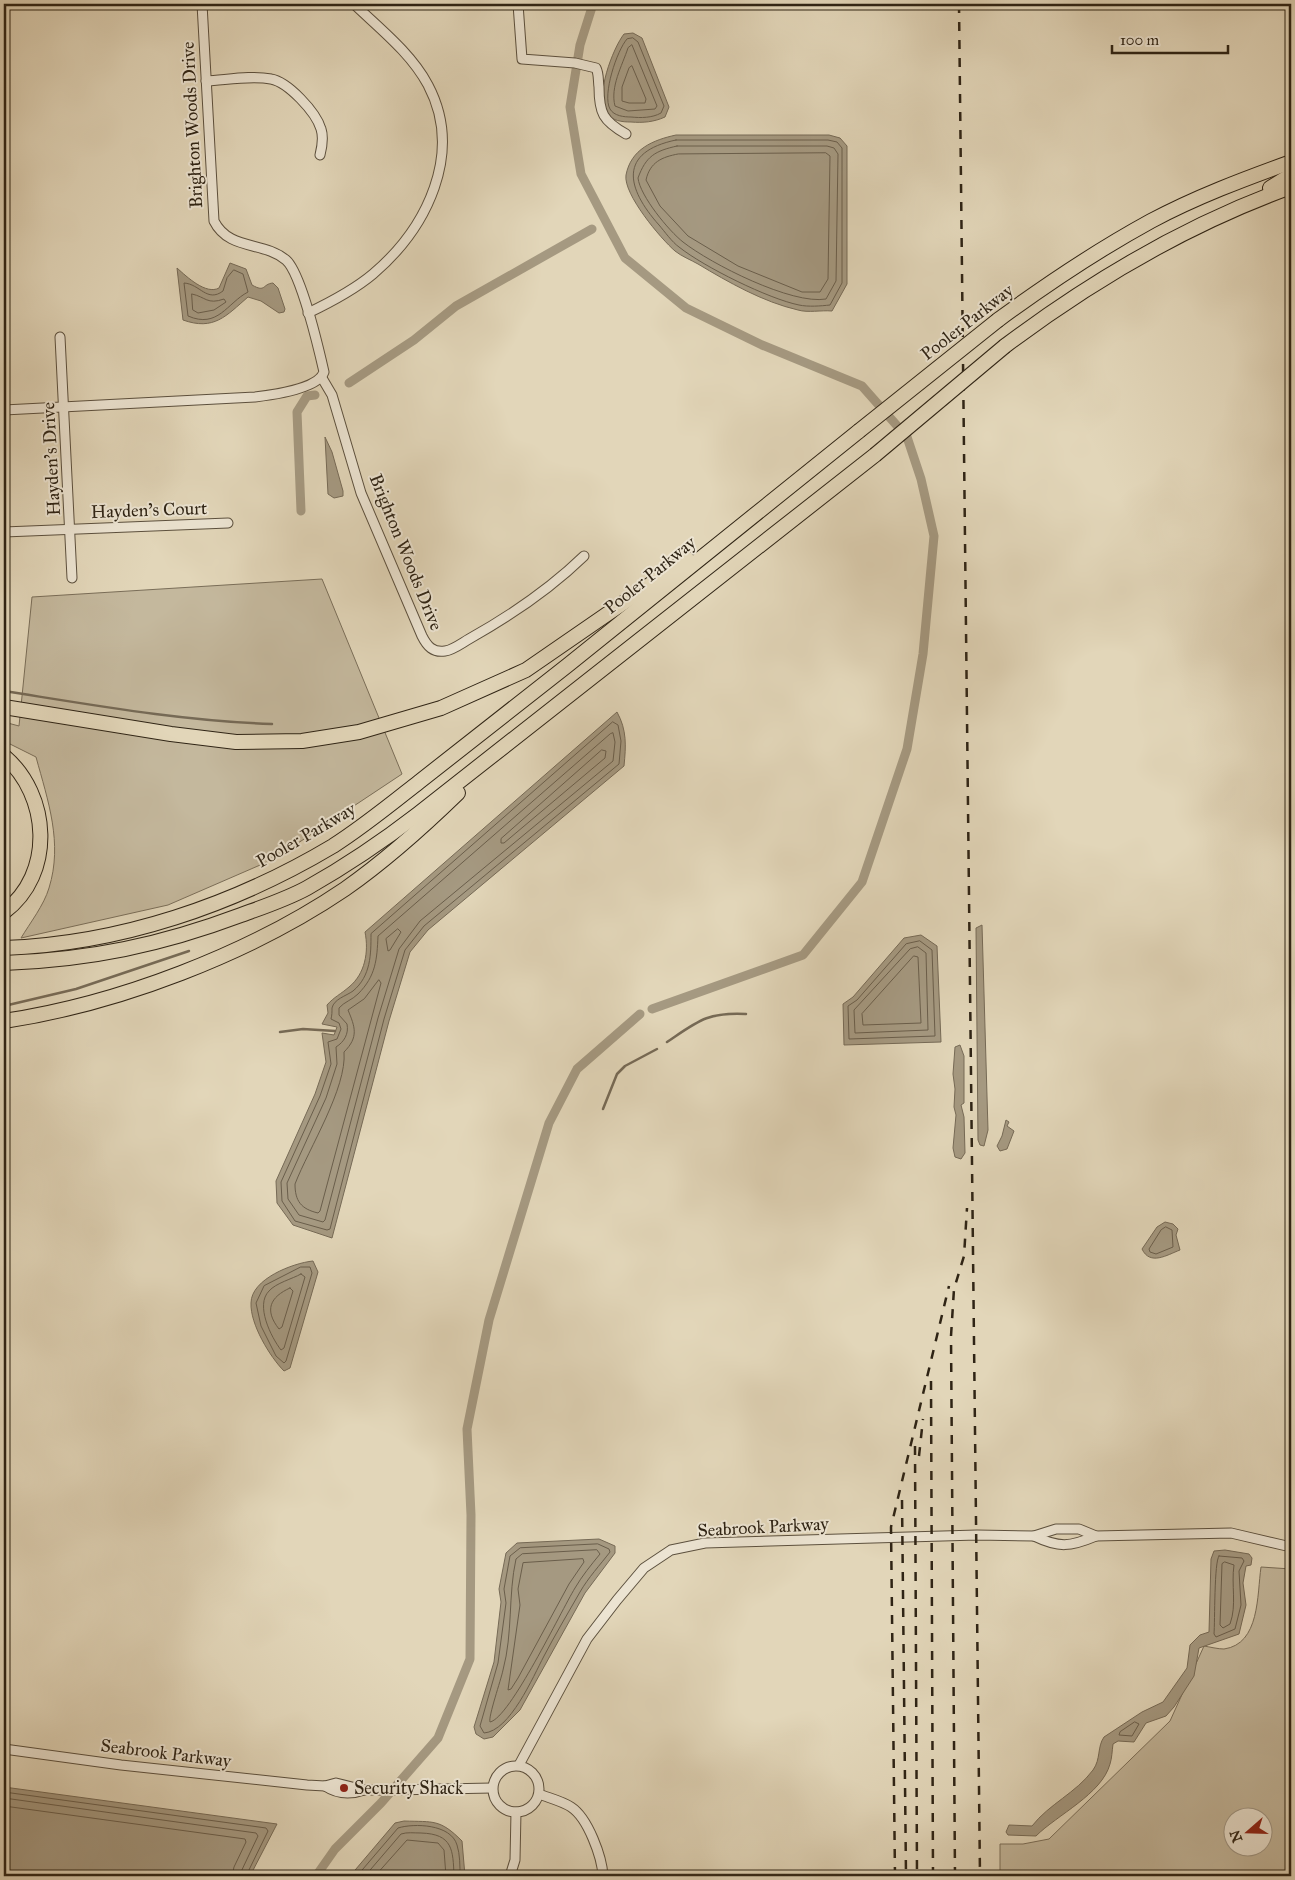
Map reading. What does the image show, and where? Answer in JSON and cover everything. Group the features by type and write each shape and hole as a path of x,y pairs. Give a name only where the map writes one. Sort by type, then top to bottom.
{"main road":[{"name":"Pooler Parkway","path":"4,948 37,947 81,940 168,920 230,898 333,846 360,828 493,725 998,320 1082,262 1152,221 1243,179 1291,162"},
{"path":"1242,206 1291,176"},
{"path":"4,963 37,962 119,952 166,941 278,901 307,888 376,846 875,455 1005,346 1096,282 1165,243 1242,206 1291,187"},
{"path":"4,707 180,736 236,742 302,741 359,732 441,708 494,686 526,670 688,558 743,524"},
{"path":"4,1021 57,1011 155,983 202,964 282,926 345,888 383,859 436,814 509,742"},
{"path":"4,756 22,774 31,791 39,815 41,836 32,875 20,895 4,912"}],"street":[{"name":"Brighton Woods Drive","path":"202,4 214,222 219,230 234,241 278,255 287,261 293,269 308,313 324,372 322,378 332,395 371,517 426,645 434,650 447,651 507,617 570,570 584,556"},
{"path":"308,313 353,289 373,274 397,250 413,230 432,197 443,153 440,116 428,84 404,52 354,4"},
{"path":"518,4 522,59 575,63 596,68 598,73 599,103 603,116 613,127 626,134"},
{"path":"206,81 263,78 273,79 288,86 318,121 323,142 320,155"},
{"name":"Hayden's Drive","path":"60,337 72,578"},
{"path":"4,410 264,396 293,390 322,378"},
{"name":"Hayden's Court","path":"4,532 228,523"},
{"name":"Seabrook Parkway","path":"519,1765 588,1639 644,1568 671,1550 705,1543 977,1535 1034,1536 1056,1529 1079,1529 1096,1536"},
{"name":"Seabrook Parkway","path":"1034,1536 1052,1545 1065,1546 1096,1536 1230,1534 1291,1547"},
{"name":"Seabrook Parkway","path":"4,1748 121,1765 325,1786 336,1783 364,1790 492,1788"},
{"path":"519,1765 533,1772 539,1786 539,1794 531,1807 516,1812 499,1805 492,1788 498,1773 504,1768 519,1765"},
{"path":"539,1794 571,1807 584,1821 592,1836 603,1876"},
{"path":"510,1876 515,1860 516,1812"}],"shaded area":[{"path":"322,579 402,774 274,859 168,905 21,938 47,894 55,855 49,806 36,757 4,741 4,722 19,726 32,597"},
{"path":"1261,1567 1291,1569 1291,1876 1000,1876 1000,1844 1023,1844 1049,1839 1170,1721 1204,1646 1224,1649 1236,1645 1244,1638 1250,1628 1257,1604"}],"water":[{"path":"633,33 642,38 669,107 665,117 648,122 624,122 612,118 604,106 604,85 610,61 624,34"},
{"path":"676,135 829,135 840,138 847,146 847,284 832,311 802,311 759,297 680,255 661,237 636,204 630,193 626,175 633,158 644,147"},
{"path":"230,263 246,269 252,285 256,287 262,288 273,283 278,288 285,309 284,312 279,313 261,301 248,297 226,316 211,323 203,324 183,320 177,268 197,284 214,290 219,288"},
{"path":"325,437 332,452 343,496 334,498 328,494"},
{"path":"617,712 623,725 625,738 624,766 428,930 410,952 389,1021 332,1238 293,1225 277,1203 276,1181 315,1094 326,1062 322,1033 334,1035 337,1027 322,1024 328,1013 327,1005 359,976 366,955 365,932"},
{"path":"982,925 988,1130 984,1146 980,1145 978,1140 976,928"},
{"path":"921,935 937,946 941,1042 844,1045 843,1004 853,997 904,938"},
{"path":"960,1045 964,1056 964,1103 961,1105 964,1117 965,1153 961,1159 955,1157 953,1148 956,1115 953,1074 955,1047"},
{"path":"1006,1120 1009,1122 1007,1126 1014,1131 1007,1149 1000,1151 997,1146"},
{"path":"1165,1222 1173,1224 1178,1229 1176,1235 1180,1250 1159,1258 1149,1257 1142,1249 1157,1227"},
{"path":"313,1261 318,1272 290,1368 284,1371 267,1349 257,1330 251,1303 253,1294 265,1280 274,1274 295,1265"},
{"path":"599,1539 615,1546 615,1553 585,1593 520,1710 493,1737 484,1739 476,1734 474,1727 494,1662 501,1602 499,1589 506,1553 517,1543"},
{"path":"1225,1550 1249,1554 1252,1558 1251,1565 1246,1566 1243,1583 1246,1605 1239,1634 1199,1648 1194,1676 1174,1707 1166,1716 1146,1723 1134,1742 1118,1741 1113,1744 1111,1762 1105,1775 1089,1794 1036,1836 1008,1835 1006,1832 1009,1825 1032,1826 1046,1811 1086,1778 1095,1766 1104,1737 1142,1712 1163,1702 1187,1668 1190,1645 1200,1635 1209,1632 1211,1559 1214,1551"},
{"path":"4,1787 277,1824 250,1876 4,1876"},
{"path":"423,1821 442,1825 462,1841 465,1876 350,1876 395,1823"}],"waterway":[{"path":"593,4 580,45 570,107 581,174 625,258 686,308 762,345 862,386 907,437 921,479 934,536 923,654 907,749 862,882 803,955 652,1009"},
{"path":"349,383 414,340 456,306 592,229"},
{"path":"301,511 297,412 307,396 315,395"},
{"path":"4,691 171,716 272,724"},
{"path":"4,1006 76,989 189,951"},
{"path":"316,1876 335,1849 381,1803 438,1738 470,1659 471,1515 467,1429 489,1320 549,1123 577,1069 640,1014"},
{"path":"667,1042 695,1023 712,1016 746,1014"},
{"path":"280,1032 303,1029 335,1031"},
{"path":"603,1109 617,1074 625,1066 657,1049"}],"railway":[{"path":"959,4 980,1876"},
{"path":"955,1876 951,1336 954,1289 964,1256 967,1208"},
{"path":"895,1876 891,1527 949,1286"},
{"path":"931,1381 933,1876"},
{"path":"919,1456 923,1419"},
{"path":"915,1446 917,1876"},
{"path":"902,1500 906,1876"}],"place":[{"name":"Security Shack","path":"344,1788"}]}
